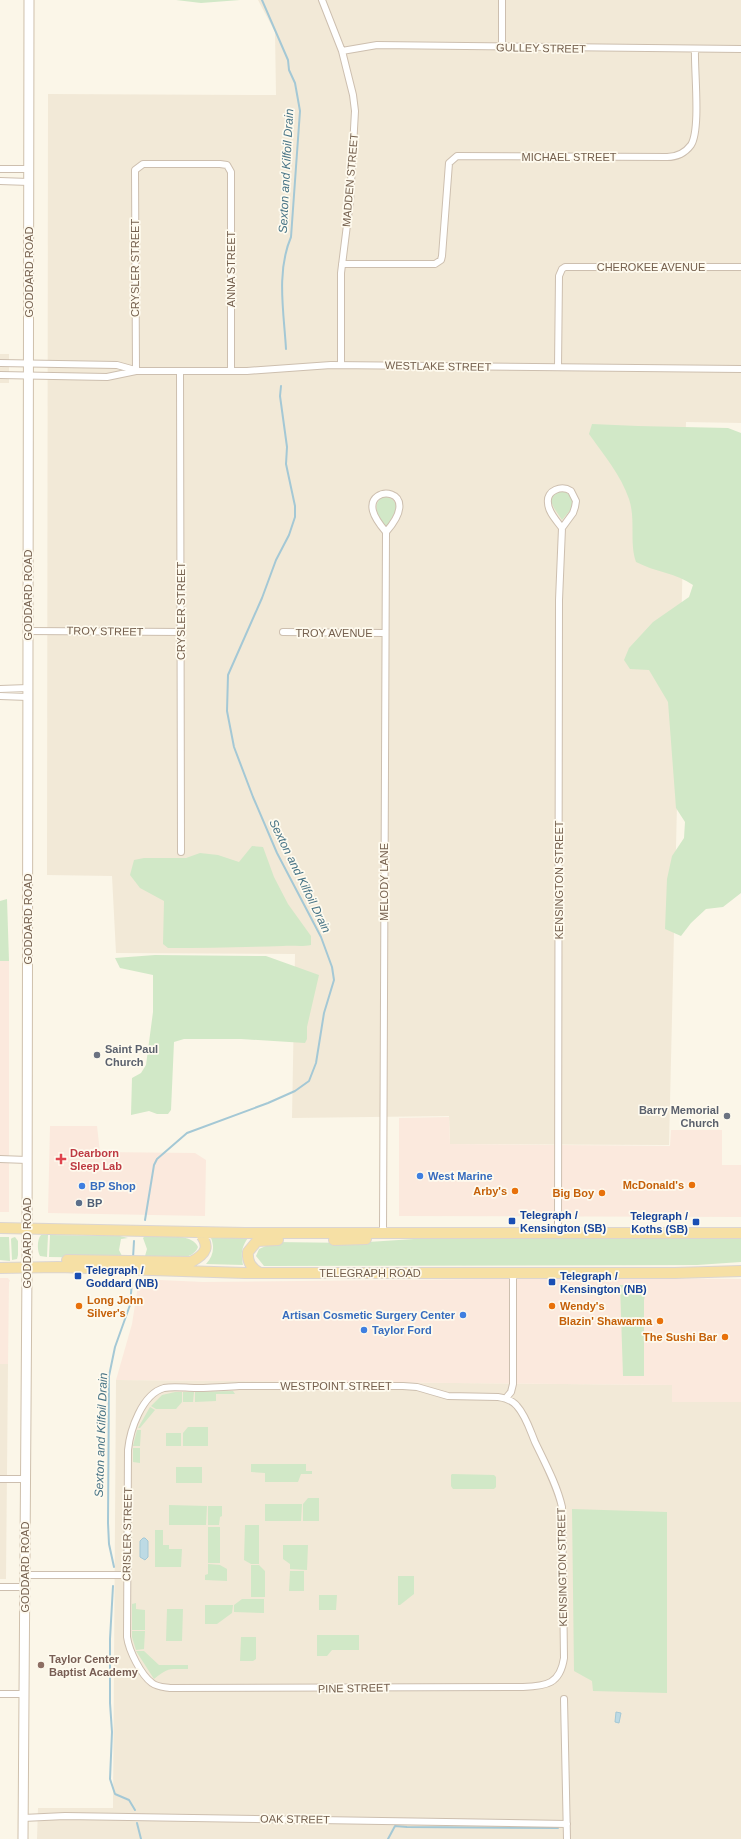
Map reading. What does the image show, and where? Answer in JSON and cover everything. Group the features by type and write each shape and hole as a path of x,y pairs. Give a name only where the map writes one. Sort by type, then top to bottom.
{"main road":[{"name":"GODDARD ROAD","path":"23,1839 27,1268 29,0"},
{"path":"1,1229 27,1228 199,1232 383,1233 741,1232"},
{"path":"51,1267 60,1260 191,1262 201,1257 205,1252 204,1238 199,1232"},
{"path":"260,1274 251,1267 247,1257 248,1252 256,1241 353,1240 402,1233"},
{"path":"710,1272 728,1265 741,1265"},
{"name":"TELEGRAPH ROAD","path":"0,1268 51,1267 260,1274 741,1271"}],"street":[{"name":"MADDEN STREET","path":"322,0 342,51 353,95 355,111 350,201 342,264 341,365"},
{"path":"502,0 502,48"},
{"name":"GULLEY STREET","path":"342,51 377,45 502,48 741,49"},
{"name":"MICHAEL STREET","path":"342,264 434,264 441,260 449,163 457,156 675,157 684,152 691,144 695,130 695,49"},
{"name":"ANNA STREET","path":"138,167 143,164 220,164 229,167 231,172 231,371"},
{"name":"CRYSLER STREET","path":"136,371 134,172 138,167"},
{"path":"0,170 29,169"},
{"path":"0,181 29,182"},
{"name":"CHEROKEE AVENUE","path":"558,367 559,276 562,269 568,266 741,267"},
{"name":"WESTLAKE STREET","path":"0,363 117,365 136,371"},
{"name":"WESTLAKE STREET","path":"0,375 107,377 136,371 231,371 341,365 741,369"},
{"name":"CRYSLER STREET","path":"180,371 182,632 181,852"},
{"path":"561,488 571,491 576,501 573,513 562,528 549,509 547,502 549,494 561,488"},
{"path":"382,494 392,495 399,501 398,515 395,522 386,532 373,511 373,502 376,497 382,494"},
{"name":"KENSINGTON STREET","path":"558,1232 559,600 562,528"},
{"name":"MELODY LANE","path":"383,1233 384,633 386,532"},
{"name":"TROY STREET","path":"28,631 182,632"},
{"name":"TROY AVENUE","path":"283,632 384,633"},
{"path":"0,689 28,688"},
{"path":"0,696 28,697"},
{"path":"0,1159 27,1160"},
{"path":"506,1398 511,1392 513,1384 514,1273"},
{"name":"WESTPOINT STREET","path":"166,1388 216,1388 239,1386 402,1386 417,1387 448,1396 506,1398"},
{"name":"CRISLER STREET","path":"156,1685 146,1677 128,1643 126,1631 129,1439 137,1417 146,1402 156,1393 166,1388"},
{"name":"KENSINGTON STREET","path":"506,1398 514,1403 521,1411 555,1487 562,1507 564,1658 559,1674 551,1682"},
{"path":"0,1479 26,1479"},
{"path":"25,1575 127,1575"},
{"path":"0,1587 25,1587"},
{"name":"PINE STREET","path":"156,1685 170,1688 341,1689 371,1686 523,1687 539,1686 551,1682"},
{"path":"0,1694 24,1694"},
{"path":"564,1699 567,1839"},
{"name":"OAK STREET","path":"23,1818 65,1816 567,1824"}],"shaded area":[{"path":"258,0 741,0 741,423 686,422 669,1145 450,1144 449,1116 292,1118 295,954 116,953 112,876 47,875 48,94 276,95 275,32"},
{"path":"0,354 9,354 9,383 0,383"},
{"path":"0,961 9,961 9,1212 0,1212"},
{"path":"449,1117 450,1144 670,1146 671,1130 722,1130 722,1165 741,1165 741,1217 399,1216 399,1118"},
{"path":"50,1126 97,1126 100,1152 195,1153 206,1160 205,1216 48,1213"},
{"path":"0,1278 8,1278 10,1281 8,1364 0,1364"},
{"path":"581,1278 741,1279 741,1402 672,1402 672,1385 116,1380 132,1324 139,1279 203,1282"},
{"path":"0,1364 8,1364 6,1579 0,1579"},
{"path":"116,1380 672,1385 672,1402 741,1402 741,1839 37,1839 38,1808 113,1808"}],"green space":[{"path":"176,0 240,0 201,3"},
{"path":"592,424 728,428 741,433 741,893 723,907 706,909 691,923 681,936 665,929 667,879 672,856 684,838 685,822 676,808 668,702 649,670 630,669 624,660 629,648 653,622 689,597 693,585 673,575 636,562 633,547 632,515 629,499 617,473 589,434"},
{"path":"559,491 568,494 574,502 572,508 562,520 551,501 554,493"},
{"path":"382,497 392,499 397,508 387,527 384,526 376,508"},
{"path":"252,846 263,847 274,877 288,904 311,936 311,945 168,948 163,944 164,901 140,888 130,875 134,860 144,858 186,858 200,853 218,855 239,862"},
{"path":"7,899 9,961 0,961 0,901"},
{"path":"155,955 266,956 319,975 307,1027 307,1039 305,1043 241,1039 184,1039 174,1042 171,1110 168,1114 157,1114 149,1111 131,1115 132,1078 141,1073 146,1065 153,1012 153,975 120,968 115,958"},
{"path":"41,1235 48,1235 47,1257 40,1256 39,1254 38,1242"},
{"path":"50,1235 120,1236 128,1238 121,1239 119,1250 123,1258 49,1257"},
{"path":"145,1236 183,1237 195,1242 198,1247 189,1256 182,1258 142,1258 145,1256 147,1249 143,1238"},
{"path":"0,1237 9,1237 10,1261 0,1260"},
{"path":"15,1237 18,1241 18,1255 17,1259 12,1260 11,1239"},
{"path":"211,1238 248,1238 242,1251 243,1265 206,1264 213,1252"},
{"path":"414,1239 741,1239 741,1262 697,1265 264,1266 256,1256 259,1249 275,1242 353,1243"},
{"path":"620,1285 647,1285 644,1300 644,1376 623,1376"},
{"path":"233,1391 235,1394 216,1394 216,1401 195,1402 195,1392"},
{"path":"182,1392 182,1402 176,1409 156,1409 151,1406 162,1395"},
{"path":"183,1392 194,1392 193,1402 183,1402"},
{"path":"150,1407 155,1410 140,1428 138,1428"},
{"path":"188,1427 208,1427 208,1446 183,1446 183,1433"},
{"path":"137,1430 141,1430 140,1446 133,1446"},
{"path":"166,1433 181,1433 181,1446 166,1446"},
{"path":"133,1448 140,1448 140,1463 133,1462"},
{"path":"251,1464 306,1464 306,1471 312,1471 312,1474 301,1474 298,1482 265,1482 265,1473 251,1472"},
{"path":"176,1467 202,1467 202,1483 176,1483"},
{"path":"452,1474 494,1475 496,1477 496,1487 494,1489 453,1489 451,1486"},
{"path":"308,1498 319,1498 319,1521 303,1521 303,1504"},
{"path":"265,1504 302,1504 301,1521 265,1521"},
{"path":"169,1505 207,1506 206,1525 169,1525"},
{"path":"208,1506 222,1506 222,1516 220,1517 219,1525 208,1525"},
{"path":"572,1509 667,1512 667,1693 593,1691 592,1681 574,1671"},
{"path":"245,1525 259,1525 259,1564 251,1564 244,1560"},
{"path":"208,1527 220,1527 220,1563 208,1563"},
{"path":"155,1530 163,1530 163,1545 169,1545 169,1549 182,1549 181,1567 155,1567"},
{"path":"283,1545 308,1545 307,1570 290,1569 290,1564 283,1559"},
{"path":"208,1564 220,1565 227,1569 227,1581 205,1580 205,1575 208,1574"},
{"path":"251,1565 259,1565 265,1571 265,1597 251,1597"},
{"path":"290,1571 304,1571 304,1591 289,1591"},
{"path":"398,1576 414,1576 414,1594 400,1605 398,1605"},
{"path":"319,1595 337,1595 336,1610 319,1610"},
{"path":"242,1599 264,1599 264,1613 234,1612 234,1605"},
{"path":"136,1603 136,1609 145,1610 145,1630 132,1630 132,1604"},
{"path":"205,1605 233,1605 232,1613 217,1624 205,1624"},
{"path":"167,1609 183,1609 182,1641 166,1641"},
{"path":"132,1631 145,1631 144,1649 136,1650 132,1637"},
{"path":"317,1635 359,1635 359,1650 332,1650 327,1656 317,1656"},
{"path":"241,1637 256,1637 256,1659 253,1661 240,1661"},
{"path":"136,1651 144,1651 159,1665 188,1665 188,1669 169,1670 163,1672 154,1679"}],"water":[{"path":"143,1538 148,1541 148,1557 145,1560 140,1557 140,1541"},
{"path":"616,1712 621,1713 619,1723 615,1722"}],"waterway":[{"name":"Sexton and Kilfoil Drain","path":"262,0 288,60 289,70 295,83 300,111 291,237 286,250 282,278 286,349"},
{"name":"Sexton and Kilfoil Drain","path":"145,1220 154,1165 157,1159 187,1133 268,1103 295,1091 309,1081 316,1063 324,1013 334,980 332,967 321,937 277,853 253,797 234,747 227,711 228,675 262,598 276,560 289,535 295,517 295,506 286,464 287,447 280,396 281,386"},
{"name":"Sexton and Kilfoil Drain","path":"133,1258 134,1241"},
{"name":"Sexton and Kilfoil Drain","path":"114,1567 109,1544 108,1523 109,1376 115,1347 130,1305 132,1282"},
{"name":"Sexton and Kilfoil Drain","path":"113,1586 110,1639 110,1703 112,1732 110,1779 115,1794 129,1800 135,1810"},
{"name":"Sexton and Kilfoil Drain","path":"137,1823 141,1839"},
{"path":"388,1839 395,1826 558,1828"}],"place":[{"name":"Saint Paul Church","path":"97,1055"},
{"name":"Barry Memorial Church","path":"727,1116"},
{"name":"Dearborn Sleep Lab","path":"61,1159"},
{"name":"West Marine","path":"420,1176"},
{"name":"McDonald's","path":"692,1185"},
{"name":"BP Shop","path":"82,1186"},
{"name":"Arby's","path":"515,1191"},
{"name":"Big Boy","path":"602,1193"},
{"name":"BP","path":"79,1203"},
{"name":"Telegraph / Kensington (SB)","path":"512,1221"},
{"name":"Telegraph / Koths (SB)","path":"696,1222"},
{"name":"Telegraph / Goddard (NB)","path":"78,1276"},
{"name":"Telegraph / Kensington (NB)","path":"552,1282"},
{"name":"Long John Silver's","path":"79,1306"},
{"name":"Wendy's","path":"552,1306"},
{"name":"Artisan Cosmetic Surgery Center","path":"463,1315"},
{"name":"Blazin' Shawarma","path":"660,1321"},
{"name":"Taylor Ford","path":"364,1330"},
{"name":"The Sushi Bar","path":"725,1337"},
{"name":"Taylor Center Baptist Academy","path":"41,1665"}]}
